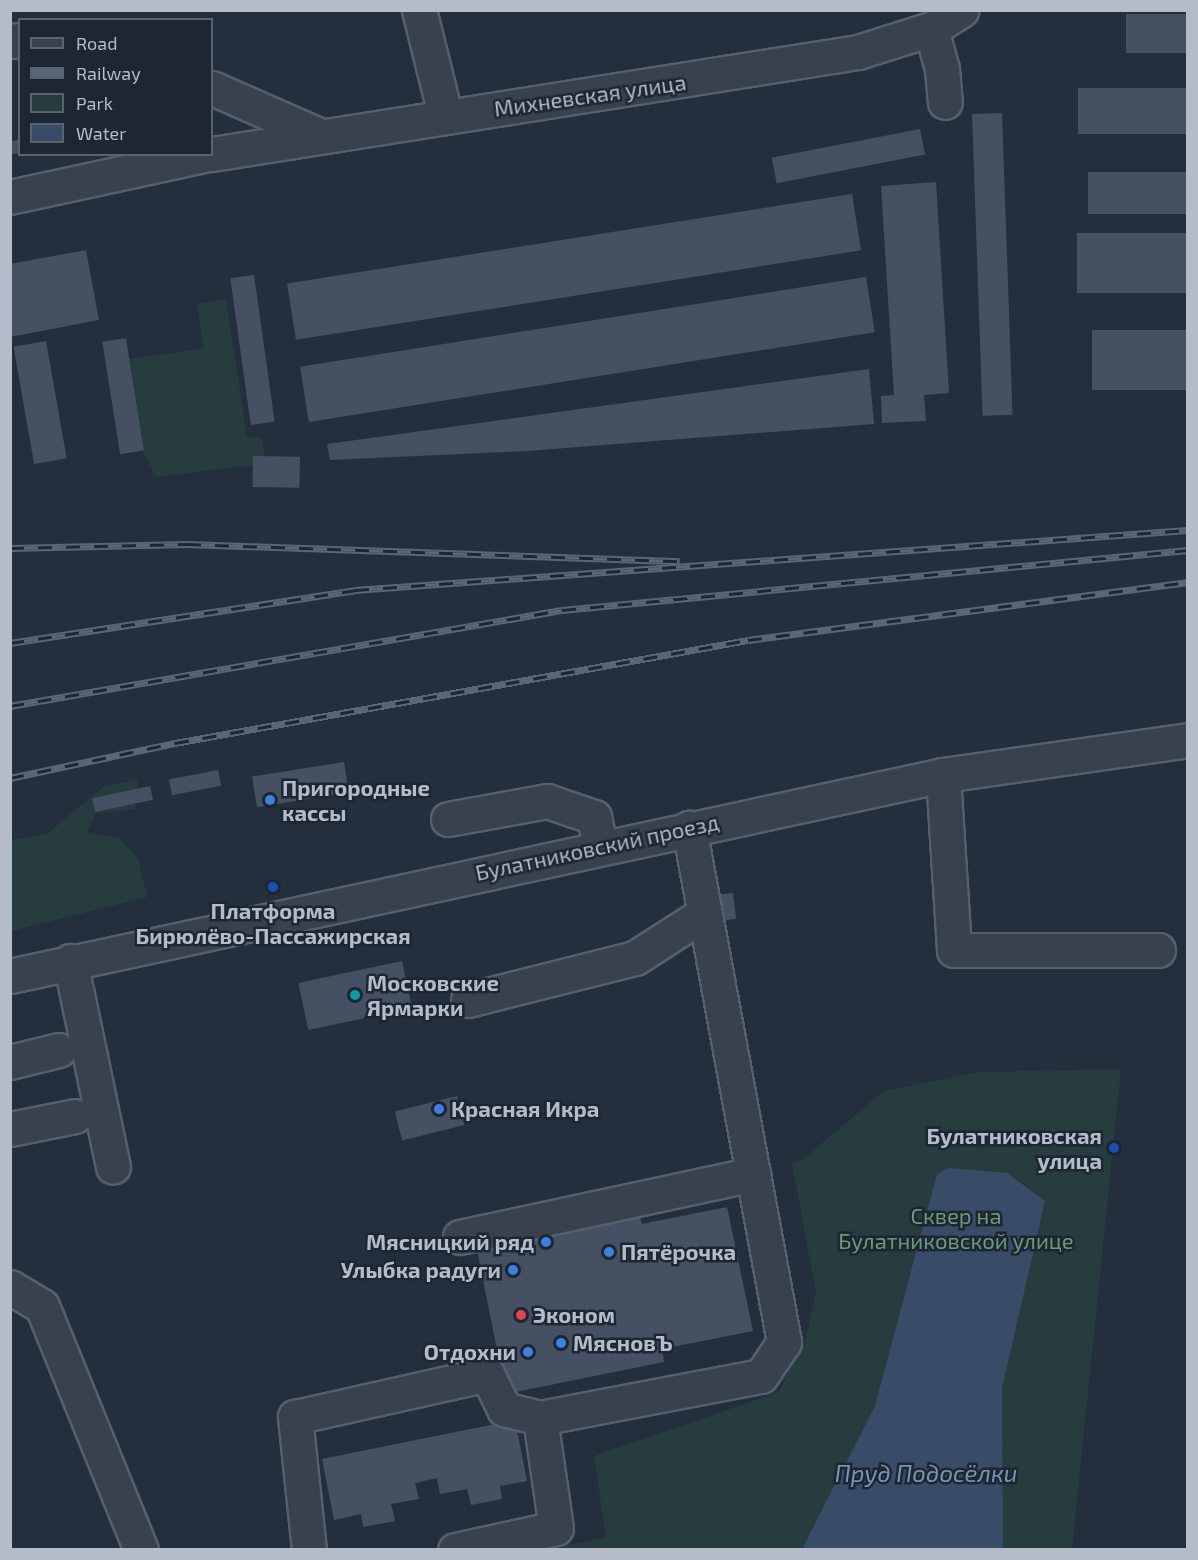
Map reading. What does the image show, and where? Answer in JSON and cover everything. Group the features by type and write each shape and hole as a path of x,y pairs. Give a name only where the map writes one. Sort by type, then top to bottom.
{"street":[{"path":"419,10 445,114"},
{"name":"Михневская улица","path":"213,153 445,114 712,79 858,52 931,29 961,10"},
{"path":"931,29 942,69 945,102"},
{"path":"213,88 319,135"},
{"name":"Михневская улица","path":"10,197 201,156"},
{"name":"Булатниковский проезд","path":"10,976 600,846 944,775 1188,740"},
{"path":"944,775 954,950 1158,950"},
{"path":"448,819 547,801 594,817 600,846"},
{"path":"309,1550 295,1418 487,1374 504,1409 540,1418 761,1376 784,1342 689,828"},
{"path":"468,999 635,958 705,913"},
{"path":"70,961 113,1167"},
{"path":"10,1062 59,1050"},
{"path":"10,1130 75,1116"},
{"path":"460,1237 753,1174"},
{"path":"10,1287 42,1306 141,1550"},
{"path":"454,1550 556,1528 540,1418"}],"green space":[{"path":"226,299 247,437 262,438 265,457 253,456 253,465 156,477 143,451 130,359 204,348 197,304"},
{"path":"138,779 135,809 96,813 87,833 118,838 138,858 147,897 11,931 11,840 47,834 103,787"},
{"name":"Сквер на Булатниковской улице","path":"1121,1069 1072,1549 547,1550 606,1537 594,1456 779,1392 806,1337 816,1292 792,1163 802,1160 884,1091 978,1072"}],"water":[{"name":"Пруд Подосёлки","path":"949,1168 1007,1173 1045,1201 1002,1388 1003,1549 802,1549 875,1406 937,1174"}],"building":[{"path":"1126,14 1188,14 1188,53 1126,53"},
{"path":"1078,88 1188,88 1188,134 1078,134"},
{"path":"1002,113 1013,415 983,416 972,114"},
{"path":"920,129 925,155 777,183 772,158"},
{"path":"18,140 18,153 12,154 10,142"},
{"path":"1088,172 1188,172 1188,214 1088,214"},
{"path":"936,182 949,393 924,395 926,421 882,423 881,396 894,395 881,186"},
{"path":"852,194 861,250 296,340 287,283"},
{"path":"1077,233 1188,233 1188,293 1077,293"},
{"path":"86,250 99,320 10,337 10,264"},
{"path":"254,275 275,422 251,425 230,278"},
{"path":"866,277 875,332 309,422 300,367"},
{"path":"1092,330 1188,330 1188,390 1092,390"},
{"path":"126,338 144,451 120,454 102,342"},
{"path":"46,341 67,458 34,464 14,347"},
{"path":"869,369 874,424 527,451 330,460 327,444"},
{"path":"253,456 300,457 299,488 252,487"},
{"path":"344,762 349,793 257,807 252,777"},
{"path":"218,770 221,786 172,795 169,780"},
{"path":"150,786 153,800 95,812 92,798"},
{"path":"733,893 736,919 723,920 720,895"},
{"name":"Московские Ярмарки","path":"402,961 412,1008 308,1030 298,983"},
{"path":"457,1096 464,1125 402,1141 395,1111"},
{"path":"727,1207 753,1331 662,1349 664,1362 506,1394 476,1245 639,1213 642,1224"},
{"path":"515,1420 527,1481 500,1486 502,1499 471,1505 467,1489 440,1494 437,1478 415,1483 419,1499 391,1504 395,1521 363,1527 361,1514 334,1520 322,1459"}],"railway":[{"path":"10,643 355,590 1188,530"},
{"path":"10,548 187,544 680,561"},
{"path":"10,706 562,610 1188,550"},
{"path":"10,778 175,743 748,640 1188,582"}],"place":[{"name":"Пригородные кассы","path":"270,800"},
{"name":"Платформа Бирюлёво-Пассажирская","path":"273,887"},
{"name":"Московские Ярмарки","path":"355,995"},
{"name":"Красная Икра","path":"439,1109"},
{"name":"Булатниковская улица","path":"1114,1148"},
{"name":"Мясницкий ряд","path":"546,1242"},
{"name":"Пятёрочка","path":"609,1252"},
{"name":"Улыбка радуги","path":"513,1270"},
{"name":"Эконом","path":"521,1315"},
{"name":"МясновЪ","path":"561,1343"},
{"name":"Отдохни","path":"528,1352"}]}
